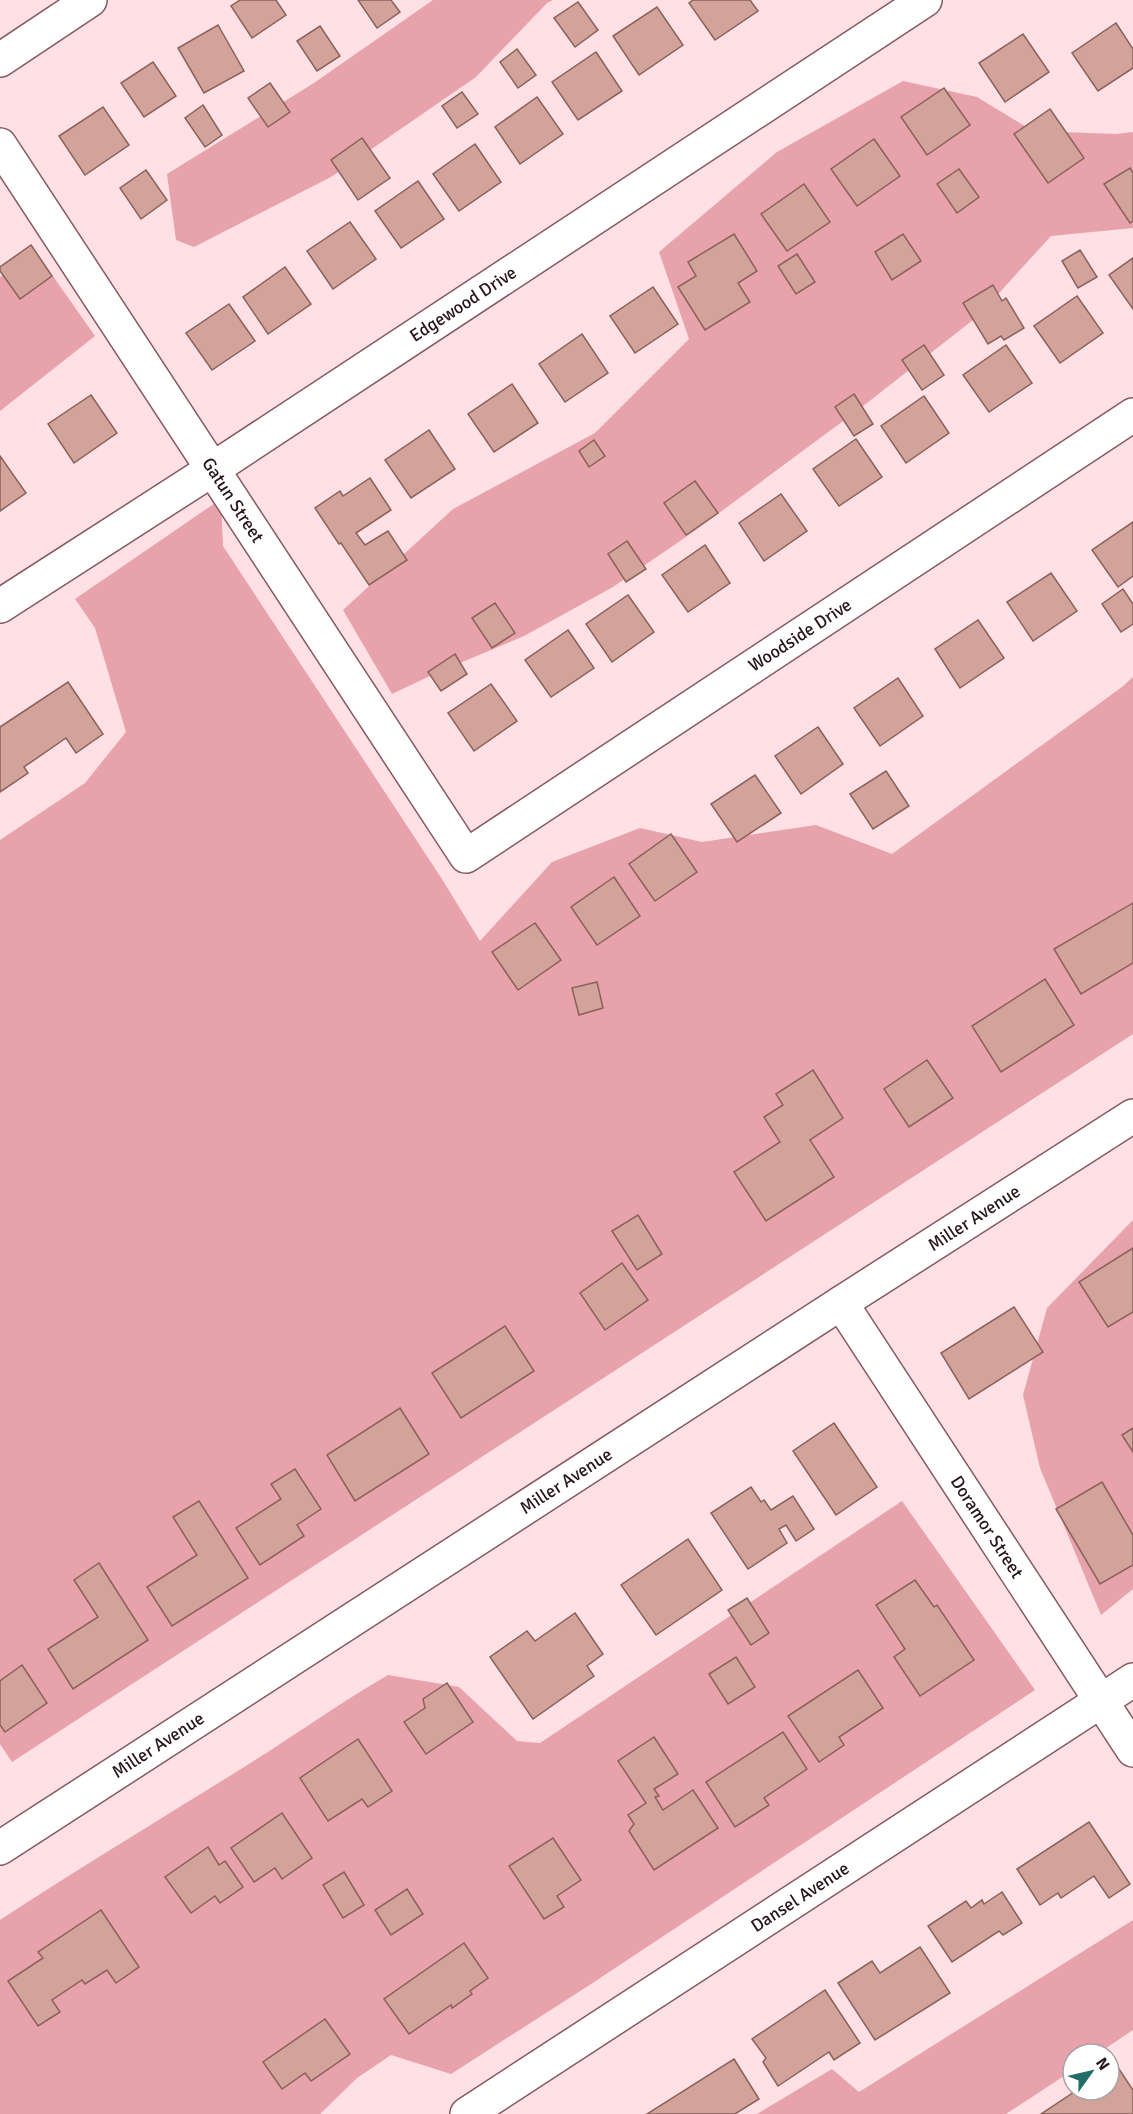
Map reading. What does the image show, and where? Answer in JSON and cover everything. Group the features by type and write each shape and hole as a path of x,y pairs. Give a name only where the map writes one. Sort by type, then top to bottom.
{"street":[{"path":"0,60 90,0"},
{"name":"Edgewood Drive","path":"0,606 213,469 925,0"},
{"name":"Gatun Street","path":"0,145 466,856"},
{"name":"Woodside Drive","path":"466,856 1133,415"},
{"name":"Miller Avenue","path":"0,1848 1133,1116"},
{"name":"Doramor Street","path":"841,1303 1133,1750"},
{"name":"Dansel Avenue","path":"467,2114 1133,1680"}],"shaded area":[{"path":"433,0 553,0 547,3 476,77 331,177 194,247 176,240 167,174 314,83"},
{"path":"903,81 977,97 1033,131 1116,134 1133,132 1133,228 1051,236 978,316 858,410 696,530 613,587 524,636 392,694 343,610 453,509 595,433 689,339 659,252 777,152"},
{"path":"36,252 95,336 0,411 0,277"},
{"path":"221,499 223,546 440,876 480,941 552,862 640,828 702,842 816,825 892,854 1133,677 1133,1034 12,1762 0,1744 0,840 85,783 126,732 95,628 75,599"},
{"path":"1133,1220 1133,1589 1101,1615 1040,1468 1023,1395 1047,1308"},
{"path":"902,1501 1035,1690 451,2074 391,2055 357,2078 320,2114 0,2114 0,1920 388,1675 459,1687 517,1741 540,1743"},
{"path":"1133,1920 1133,2030 1115,2042 1061,2042 1061,2078 1006,2114 757,2114 832,2069 859,2092"}],"building":[{"path":"240,0 276,0 286,15 252,38 231,6"},
{"path":"358,0 391,0 400,12 377,28"},
{"path":"693,0 750,0 758,11 715,40 689,3"},
{"path":"578,2 598,30 575,47 554,18"},
{"path":"657,7 683,45 639,75 613,36"},
{"path":"1116,23 1133,49 1133,68 1098,91 1072,53"},
{"path":"218,25 244,71 204,93 178,48"},
{"path":"320,26 340,56 317,71 297,41"},
{"path":"1023,34 1049,72 1005,102 979,63"},
{"path":"517,49 536,75 518,88 500,62"},
{"path":"596,52 622,91 578,120 552,82"},
{"path":"153,62 176,96 144,117 121,83"},
{"path":"270,83 290,112 268,127 248,98"},
{"path":"944,88 970,125 927,155 901,117"},
{"path":"462,92 478,114 457,128 442,106"},
{"path":"537,97 563,134 520,164 495,127"},
{"path":"203,105 222,135 205,147 185,118"},
{"path":"103,107 129,145 85,175 59,136"},
{"path":"1050,109 1084,158 1048,183 1014,134"},
{"path":"362,138 390,178 358,200 331,160"},
{"path":"874,139 900,176 857,206 831,169"},
{"path":"475,144 501,182 459,211 433,174"},
{"path":"1130,168 1133,173 1133,221 1130,223 1104,184"},
{"path":"959,169 979,197 957,213 937,184"},
{"path":"146,170 167,200 141,219 120,188"},
{"path":"418,181 444,219 401,248 375,211"},
{"path":"804,184 830,222 787,251 761,214"},
{"path":"350,222 376,259 333,289 307,251"},
{"path":"734,234 757,271 738,283 750,302 705,330 678,287 696,276 688,262"},
{"path":"903,234 921,261 892,280 875,252"},
{"path":"31,245 52,276 20,299 0,271 0,267"},
{"path":"1080,250 1097,277 1078,288 1062,261"},
{"path":"797,254 815,282 796,294 778,266"},
{"path":"1133,258 1133,309 1109,275"},
{"path":"285,267 311,304 268,334 243,297"},
{"path":"993,285 1002,301 1006,298 1024,328 1004,340 1001,336 988,344 963,303"},
{"path":"653,287 678,324 635,353 610,316"},
{"path":"1077,296 1103,333 1060,363 1034,326"},
{"path":"229,304 255,341 212,370 186,333"},
{"path":"582,334 608,373 565,402 539,364"},
{"path":"924,345 944,375 922,390 902,360"},
{"path":"1006,345 1032,383 989,412 963,375"},
{"path":"512,384 538,423 494,452 468,414"},
{"path":"854,394 873,424 854,436 835,407"},
{"path":"91,395 117,433 74,463 48,424"},
{"path":"924,396 949,433 906,463 881,426"},
{"path":"429,430 455,469 411,498 385,460"},
{"path":"856,439 882,477 839,506 813,469"},
{"path":"594,440 605,456 589,467 579,451"},
{"path":"0,456 26,493 0,511"},
{"path":"370,478 391,510 356,533 365,545 388,531 407,560 369,585 315,508 340,491 343,496"},
{"path":"695,481 718,513 686,535 664,503"},
{"path":"781,494 807,531 764,561 739,523"},
{"path":"1133,522 1133,576 1118,587 1092,550"},
{"path":"627,541 646,569 626,582 608,554"},
{"path":"705,545 730,583 688,612 662,575"},
{"path":"1051,573 1077,611 1033,641 1007,602"},
{"path":"1123,589 1133,604 1133,624 1121,632 1102,604"},
{"path":"628,595 654,632 612,662 586,624"},
{"path":"495,603 515,633 492,648 472,618"},
{"path":"978,620 1004,658 960,688 935,649"},
{"path":"568,630 594,668 551,697 525,660"},
{"path":"455,654 467,674 441,691 428,672"},
{"path":"898,678 923,716 880,746 854,708"},
{"path":"68,682 103,734 76,753 66,738 24,767 28,773 0,792 0,727"},
{"path":"491,684 517,721 474,751 448,713"},
{"path":"818,727 843,764 801,794 775,756"},
{"path":"886,771 909,806 873,829 850,794"},
{"path":"755,775 781,813 737,842 711,804"},
{"path":"671,834 697,872 655,901 629,864"},
{"path":"614,877 640,916 597,945 571,907"},
{"path":"1133,903 1133,963 1081,994 1054,949"},
{"path":"535,923 561,960 518,990 492,952"},
{"path":"1045,979 1074,1025 1001,1072 972,1026"},
{"path":"597,982 603,1008 579,1015 572,988"},
{"path":"927,1060 953,1098 909,1127 884,1089"},
{"path":"813,1070 843,1118 810,1140 834,1177 766,1221 734,1172 780,1142 764,1117 783,1105 776,1094"},
{"path":"638,1215 662,1254 637,1270 612,1231"},
{"path":"1133,1248 1133,1312 1108,1327 1079,1282"},
{"path":"622,1263 648,1300 605,1330 580,1293"},
{"path":"1014,1307 1043,1352 969,1399 941,1353"},
{"path":"505,1326 534,1371 461,1418 432,1373"},
{"path":"400,1408 429,1454 355,1501 327,1455"},
{"path":"834,1423 877,1487 836,1515 793,1451"},
{"path":"1133,1428 1133,1452 1122,1435"},
{"path":"295,1469 321,1509 297,1525 304,1536 260,1565 236,1528 281,1499 271,1484"},
{"path":"1102,1482 1133,1535 1133,1565 1100,1584 1056,1509"},
{"path":"751,1487 761,1502 764,1500 771,1510 793,1496 814,1529 796,1541 786,1525 779,1529 787,1543 748,1569 711,1513"},
{"path":"199,1501 248,1578 172,1626 147,1587 197,1555 173,1517"},
{"path":"688,1539 722,1590 656,1635 621,1585"},
{"path":"99,1563 148,1640 73,1689 48,1649 98,1617 74,1580"},
{"path":"915,1580 934,1607 937,1605 974,1660 920,1696 894,1657 905,1649 876,1605"},
{"path":"747,1598 769,1633 751,1645 728,1610"},
{"path":"575,1613 603,1654 587,1666 594,1676 533,1719 490,1657 527,1631 535,1641"},
{"path":"736,1657 755,1687 728,1704 709,1674"},
{"path":"22,1665 47,1703 5,1732 0,1725 0,1681"},
{"path":"858,1670 883,1708 839,1737 844,1745 819,1762 788,1716"},
{"path":"447,1683 473,1722 426,1754 404,1722 425,1708 423,1699"},
{"path":"783,1732 807,1769 764,1798 769,1805 735,1827 706,1782"},
{"path":"654,1737 678,1774 654,1789 659,1796 655,1797 663,1810 693,1790 718,1828 654,1870 629,1831 634,1824 628,1815 646,1803 618,1761"},
{"path":"358,1739 392,1791 368,1807 362,1799 328,1821 300,1778"},
{"path":"282,1813 312,1858 282,1879 275,1868 254,1882 231,1848"},
{"path":"1089,1822 1130,1884 1109,1898 1094,1876 1061,1898 1058,1893 1040,1905 1017,1869"},
{"path":"553,1838 581,1880 557,1896 564,1907 544,1919 509,1866"},
{"path":"208,1847 219,1865 225,1861 243,1887 220,1903 215,1896 191,1913 165,1877"},
{"path":"344,1872 364,1905 343,1918 323,1885"},
{"path":"407,1889 423,1914 391,1935 375,1910"},
{"path":"1002,1892 1022,1923 1003,1935 999,1931 952,1962 928,1926 966,1901 971,1908 982,1900 984,1904"},
{"path":"101,1910 139,1967 116,1983 107,1970 85,1984 82,1980 52,2000 60,2012 38,2026 8,1981 43,1958 38,1952"},
{"path":"464,1943 488,1978 470,1991 472,1994 452,2008 451,2005 409,2034 384,1999"},
{"path":"920,1947 950,1993 875,2040 838,1983 872,1961 880,1973"},
{"path":"825,1990 860,2043 834,2060 829,2052 778,2086 763,2062 766,2058 752,2039"},
{"path":"325,2019 350,2054 311,2081 305,2073 282,2089 263,2062"},
{"path":"734,2059 759,2099 735,2114 647,2114"},
{"path":"1121,2072 1133,2090 1133,2114 1041,2114 1061,2101 1121,2102"}]}
